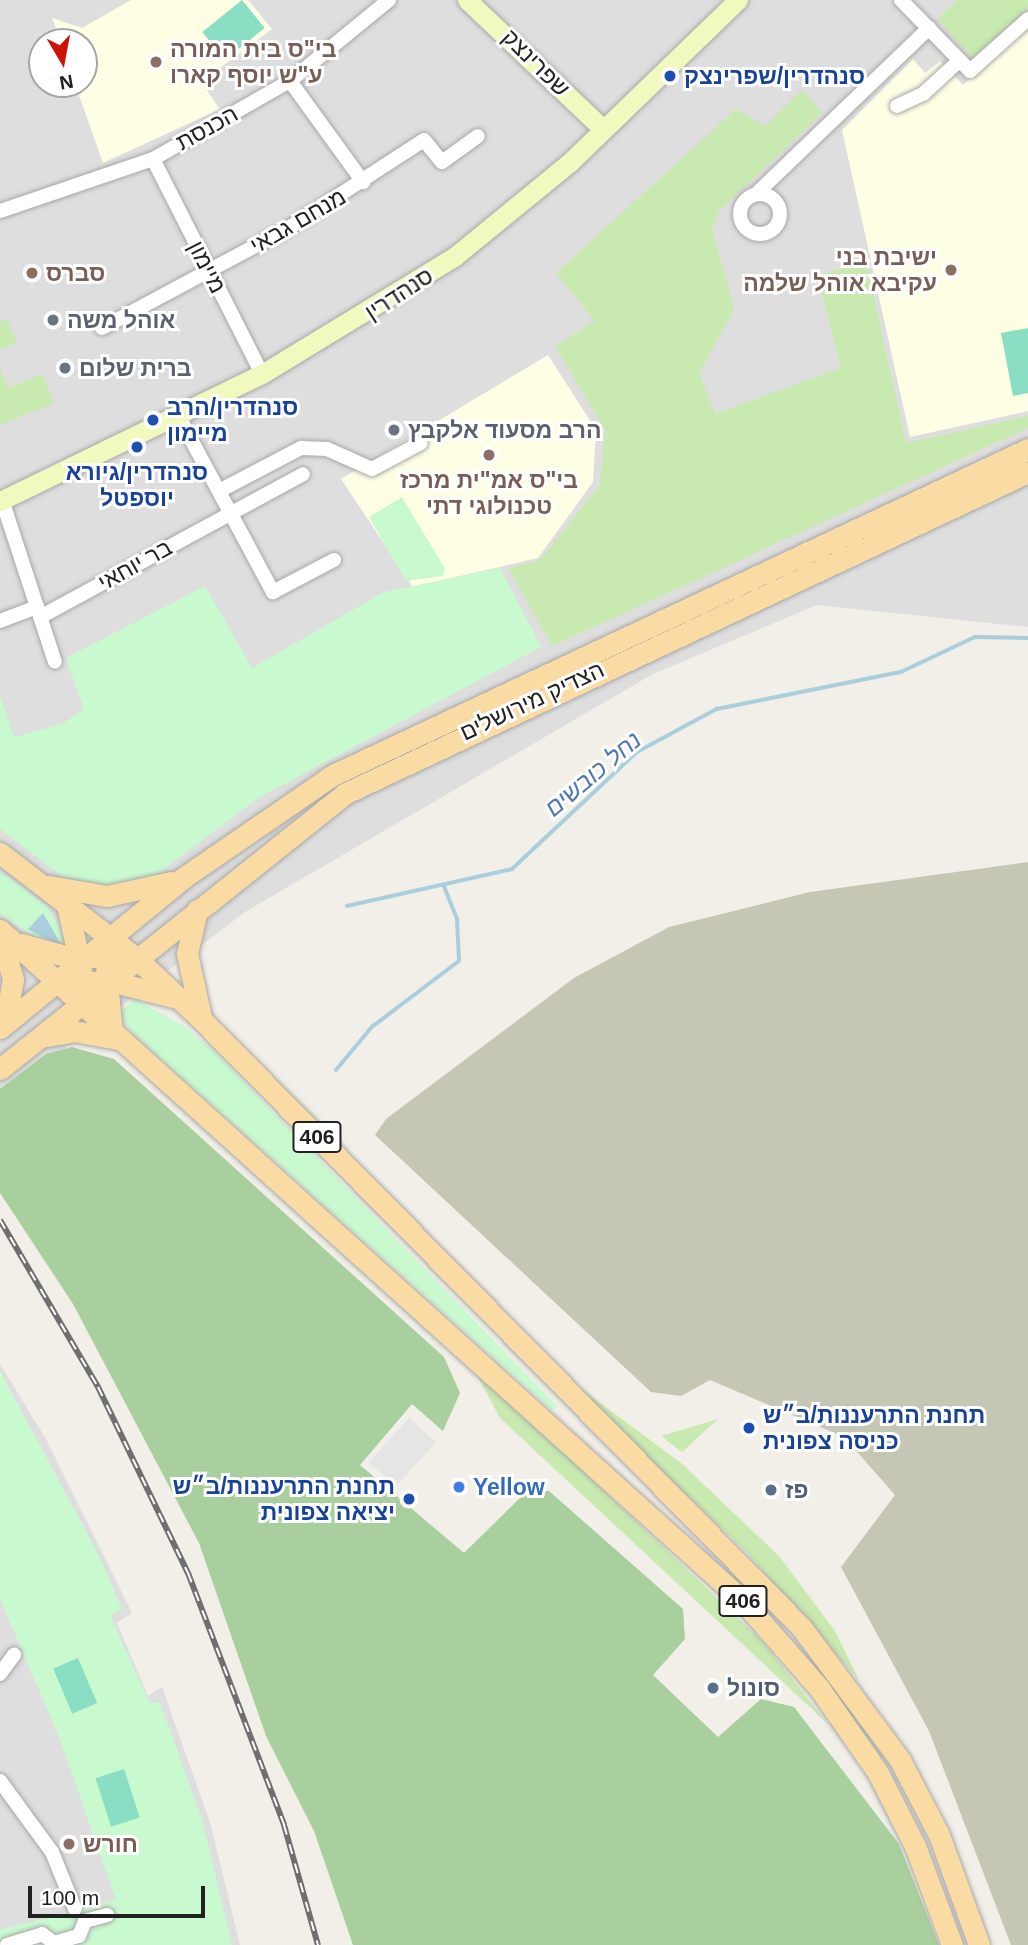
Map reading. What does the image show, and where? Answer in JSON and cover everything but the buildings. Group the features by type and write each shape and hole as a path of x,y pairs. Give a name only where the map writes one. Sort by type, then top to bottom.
{"main road":[{"name":"הצדיק מירושלים","path":"2,1026 56,980 81,969 109,936 183,878 376,752 1028,449"},
{"name":"הצדיק מירושלים","path":"135,957 314,815 386,771 1028,472"},
{"name":"406","path":"0,853 135,957 201,1019 824,1654 900,1760 939,1835 979,1945"},
{"path":"37,882 107,897 183,878"},
{"path":"67,905 81,969 80,1002"},
{"path":"198,908 187,962 201,1019"},
{"path":"3,934 81,969 106,970 181,1000"},
{"path":"2,1026 13,979 3,934"},
{"name":"406","path":"3,934 750,1609 819,1688 878,1773 915,1846 952,1945"},
{"path":"36,1039 67,1031 117,1036 106,970 109,936"},
{"path":"0,1069 80,1002 106,970 135,957"}],"street":[{"name":"הכנסת","path":"0,211 153,159 290,81 389,0"},
{"name":"שפרינצק","path":"467,0 603,129"},
{"name":"סנהדרין","path":"1,498 179,417 262,374 454,257 515,211 738,0"},
{"path":"901,0 970,71 1028,19"},
{"path":"756,194 929,28"},
{"path":"897,106 923,94 960,60"},
{"path":"290,81 363,182"},
{"name":"מנחם גבאי","path":"102,328 209,271 363,182 424,140 443,162 478,136"},
{"name":"מיימון","path":"153,159 262,374"},
{"path":"179,417 273,592 334,559"},
{"path":"219,491 301,448 327,449 372,469 421,443"},
{"name":"בר יוחאי","path":"0,621 39,612 303,474"},
{"path":"1,498 55,662"},
{"path":"0,1674 14,1655"},
{"path":"2,1789 52,1852 75,1909"},
{"path":"7,1945 42,1934 54,1943 79,1936 85,1921 107,1915"}],"shaded area":[{"path":"0,0 1028,0 1028,627 817,605 653,674 245,912 0,1098"},
{"name":"בי\"ס בית המורה ע\"ש יוסף קארו","path":"131,0 248,0 272,29 201,82 220,109 103,163 80,98 98,98 98,28 82,28"},
{"name":"בי\"ס בית המורה ע\"ש יוסף קארו","path":"52,18 82,28 56,28"},
{"name":"ישיבת בני עקיבא אוהל שלמה","path":"1028,29 1028,411 910,437 842,130 913,59 925,73 940,61 963,85"},
{"name":"בי\"ס אמ\"ית מרכז טכנולוגי דתי","path":"548,355 596,430 593,482 538,558 413,587 341,479"},
{"path":"1028,862 1028,1945 1011,1945 929,1731 841,1567 895,1495 844,1437 710,1380 681,1396 651,1392 375,1135 386,1119 574,978 669,927 810,892"},
{"path":"0,1364 46,1439 132,1613 117,1623 148,1696 162,1687 210,1822 240,1945 0,1945"},
{"path":"409,1418 436,1442 396,1487 369,1463"}],"green space":[{"path":"242,0 265,28 225,60 202,32"},
{"path":"958,0 1028,0 1028,10 973,59 937,19"},
{"path":"802,90 822,113 719,211 712,228 734,309 699,373 715,414 841,368 817,275 866,262 906,443 1028,416 1028,428 552,646 508,568 539,561 600,485 605,430 555,346 595,321 556,273 736,109 765,126"},
{"path":"7,319 17,343 0,349 0,322"},
{"path":"1028,328 1028,393 1013,396 1001,333"},
{"path":"0,368 8,388 42,374 54,403 0,425"},
{"path":"402,497 445,569 443,576 406,581 369,517"},
{"path":"500,568 541,647 258,798 139,888 71,883 0,829 0,697 14,737 62,724 84,709 66,658 205,586 252,668 384,592"},
{"path":"0,871 46,905 74,951 52,949 0,914"},
{"path":"135,999 184,1026 218,1055 557,1406 553,1411 133,1034 118,1014"},
{"path":"72,1047 114,1059 444,1357 460,1393 443,1431 412,1404 360,1465 464,1553 525,1493 549,1491 683,1609 685,1639 653,1675 718,1737 761,1699 794,1707 899,1844 939,1945 353,1945 314,1831 266,1736 199,1543 73,1304 0,1193 0,1089 46,1054"},
{"path":"472,1366 762,1641 828,1724 500,1418"},
{"path":"0,1371 98,1554 122,1609 110,1615 149,1702 160,1703 202,1819 232,1945 0,1945 0,1930 116,1900 59,1737 0,1599"},
{"path":"559,1372 681,1463 779,1556 835,1631 859,1680 748,1554"},
{"path":"718,1419 682,1452 661,1436"},
{"path":"78,1658 97,1703 72,1714 53,1669"},
{"path":"124,1769 140,1818 111,1827 95,1778"}],"water":[{"path":"43,913 63,948 28,929"}],"waterway":[{"name":"נחל כובשים","path":"347,906 512,869 637,752 717,709 901,672 975,637 1028,638"},
{"path":"336,1070 372,1027 459,961 457,919 444,887"}],"railway":[{"path":"0,1220 98,1387 188,1573 284,1825 318,1945"}],"place":[{"name":"בי\"ס בית המורה ע\"ש יוסף קארו","path":"156,62"},
{"name":"סנהדרין/שפרינצק","path":"670,76"},
{"name":"ישיבת בני עקיבא אוהל שלמה","path":"951,270"},
{"name":"סברס","path":"32,273"},
{"name":"אוהל משה","path":"53,320"},
{"name":"ברית שלום","path":"65,368"},
{"name":"סנהדרין/הרב מיימון","path":"153,420"},
{"name":"הרב מסעוד אלקבץ","path":"394,430"},
{"name":"סנהדרין/גיורא יוספטל","path":"137,447"},
{"name":"בי\"ס אמ\"ית מרכז טכנולוגי דתי","path":"489,455"},
{"name":"תחנת התרעננות/ב״ש כניסה צפונית","path":"749,1428"},
{"name":"Yellow","path":"459,1487"},
{"name":"פז","path":"771,1490"},
{"name":"תחנת התרעננות/ב״ש יציאה צפונית","path":"409,1499"},
{"name":"סונול","path":"713,1688"},
{"name":"חורש","path":"69,1844"}]}
